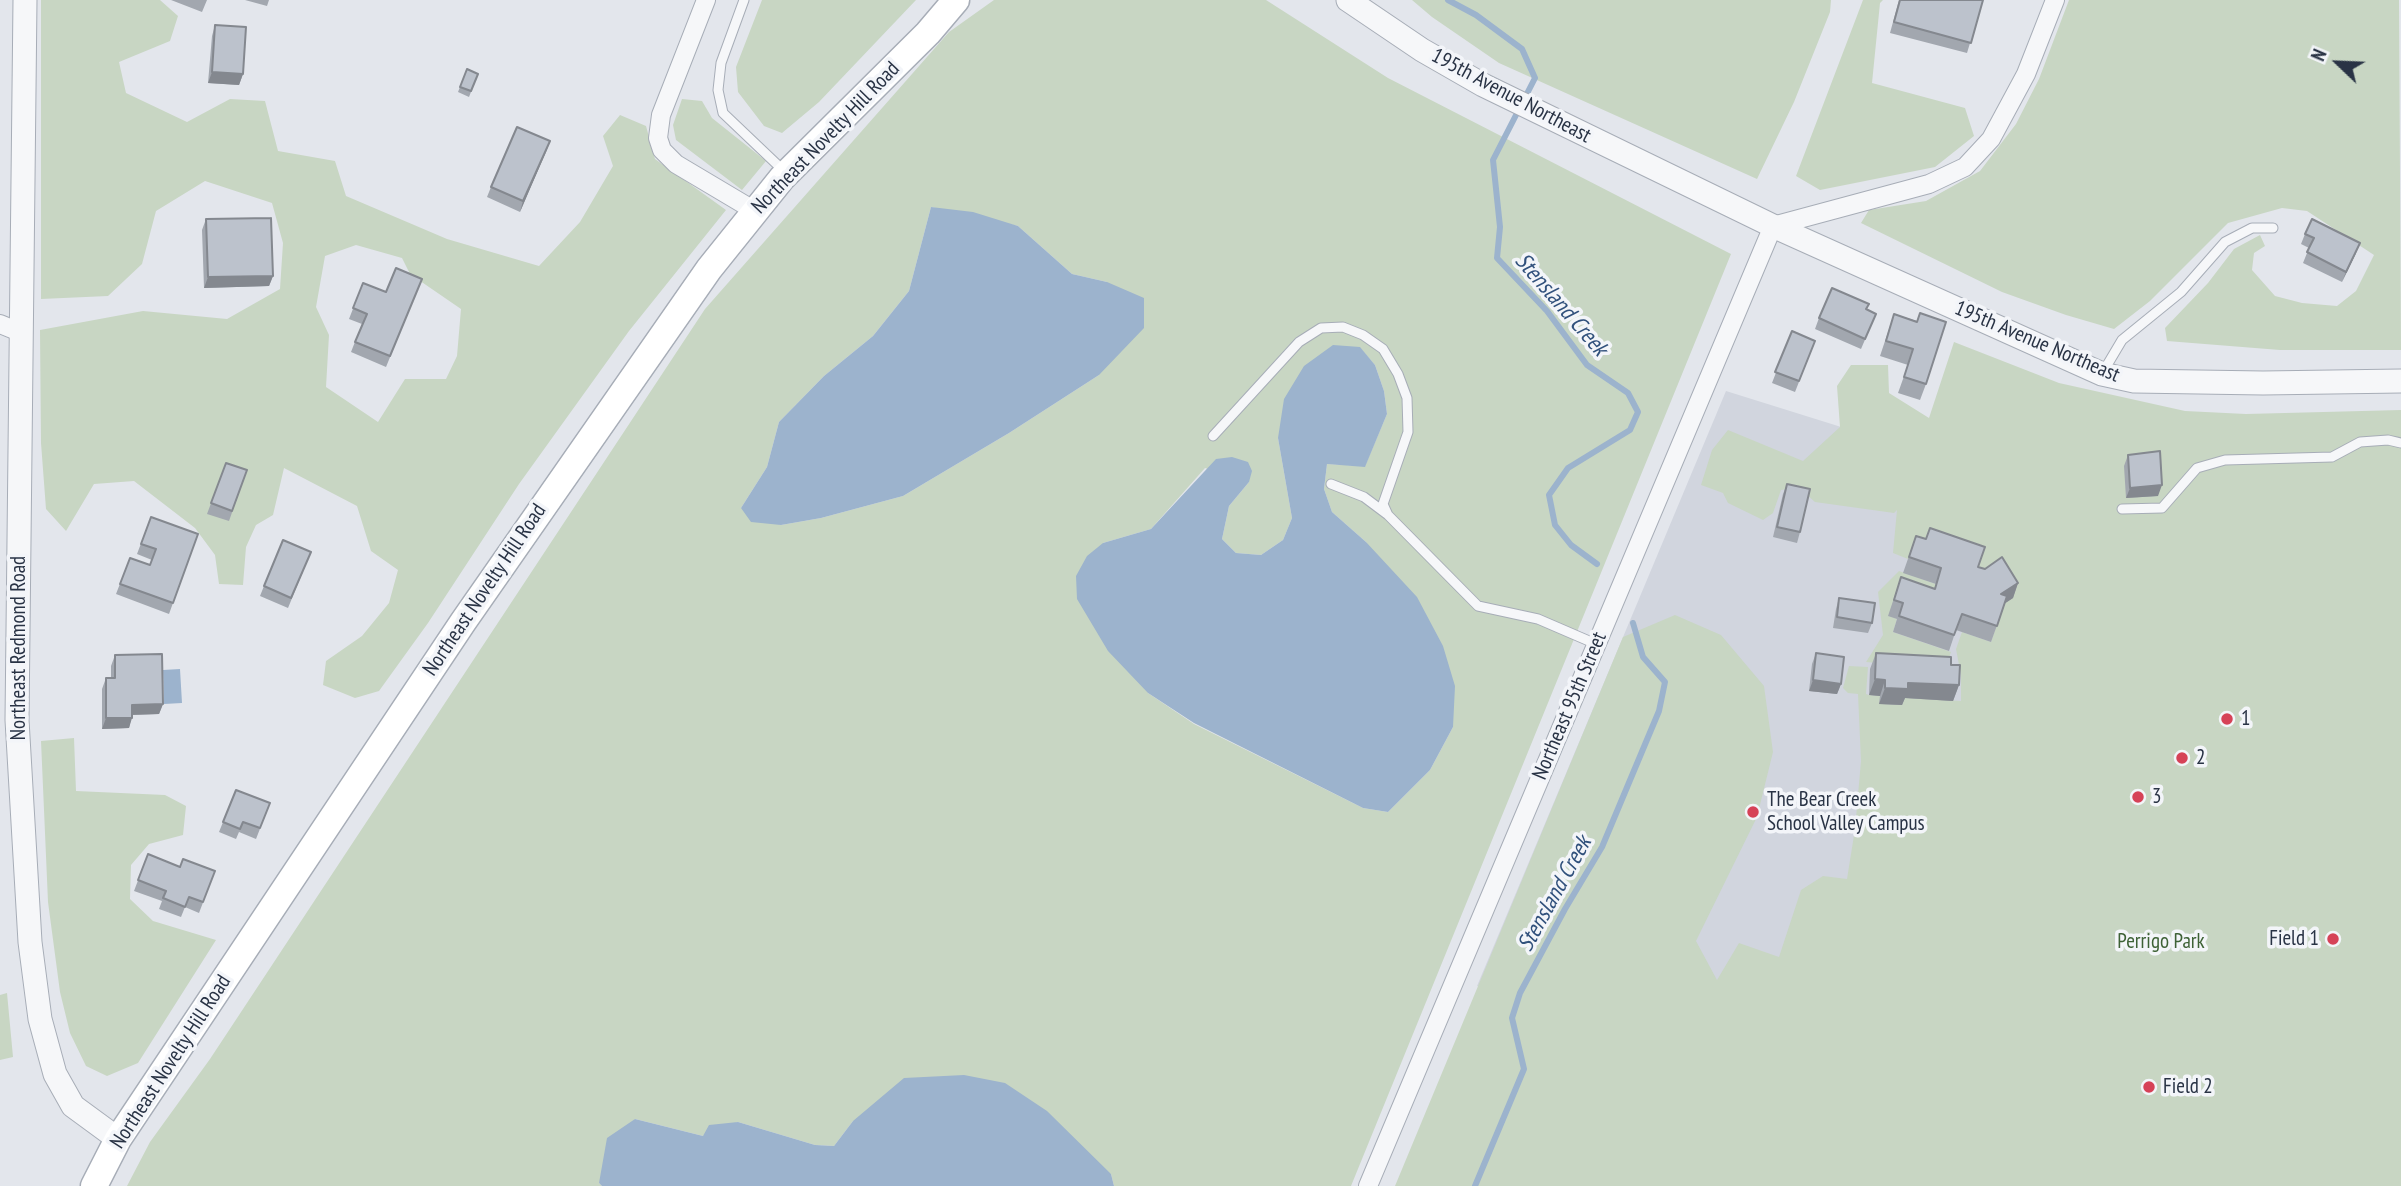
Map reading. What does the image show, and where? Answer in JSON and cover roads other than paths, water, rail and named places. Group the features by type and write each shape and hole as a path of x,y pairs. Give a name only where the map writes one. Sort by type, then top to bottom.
{"main road":[{"name":"Northeast Novelty Hill Road","path":"928,33 956,0"},
{"name":"Northeast Novelty Hill Road","path":"94,1186 118,1139 487,585 709,269 786,173 928,33 968,0"}],"street":[{"name":"Northeast Redmond Road","path":"25,0 17,720 30,942 40,1019 55,1074 74,1106 118,1139"},
{"path":"706,0 661,115 658,138 662,150 676,164 755,211"},
{"path":"1341,0 1360,7"},
{"path":"1348,0 1360,7"},
{"path":"1773,226 1929,184 1965,167 1991,139 2020,85 2056,0"},
{"name":"195th Avenue Northeast","path":"1360,7 1483,85 1773,226 2102,374 2134,381 2401,382"},
{"name":"Northeast 95th Street","path":"1368,1186 1773,226"},
{"path":"0,324 22,333"}],"lane":[{"path":"744,0 720,63 718,90 723,113 786,173"},
{"path":"2102,374 2122,341 2181,292 2225,242 2252,228 2273,228"},
{"path":"1213,436 1300,342 1321,328 1343,327 1363,335 1383,349 1398,374 1407,398 1408,432 1383,504 1388,515"},
{"path":"2122,509 2162,508 2197,468 2225,460 2332,457 2360,442 2388,440 2401,443"},
{"path":"1331,484 1364,497 1388,515 1478,606 1538,619 1596,644"}],"water":[{"path":"931,207 973,212 1018,226 1072,274 1107,282 1144,298 1144,328 1099,375 903,496 821,518 781,525 751,522 741,508 767,467 779,422 824,376 873,336 909,291"},
{"path":"1333,345 1360,347 1375,365 1384,391 1387,414 1365,467 1327,464 1324,489 1332,512 1366,542 1417,597 1443,646 1455,686 1453,727 1430,770 1388,812 1363,808 1194,723 1148,693 1108,651 1077,599 1076,576 1087,556 1103,543 1151,529 1216,459 1232,457 1248,462 1252,471 1249,482 1229,506 1222,539 1236,553 1261,555 1283,540 1292,518 1278,438 1284,399 1304,366"},
{"path":"180,669 182,703 164,704 163,670"},
{"path":"964,1075 1005,1083 1047,1111 1111,1174 1114,1186 602,1186 599,1183 607,1138 635,1119 703,1136 709,1125 738,1122 815,1145 834,1146 853,1121 904,1078"}],"waterway":[{"name":"Stensland Creek","path":"1448,0 1476,15 1522,49 1535,78 1493,160 1500,227 1497,258 1547,311 1587,365 1628,393 1638,412 1630,430 1568,468 1549,495 1555,525 1571,545 1597,564"},
{"name":"Stensland Creek","path":"1475,1186 1524,1069 1512,1018 1520,993 1602,847 1659,711 1665,682 1643,657 1633,623"}],"place":[{"name":"1","path":"2227,719"},
{"name":"2","path":"2182,758"},
{"name":"3","path":"2138,797"},
{"name":"The Bear Creek School Valley Campus","path":"1753,812"},
{"name":"Field 1","path":"2333,939"},
{"name":"Field 2","path":"2149,1087"}],"park label":[{"name":"Perrigo Park","path":"2161,942"}]}
